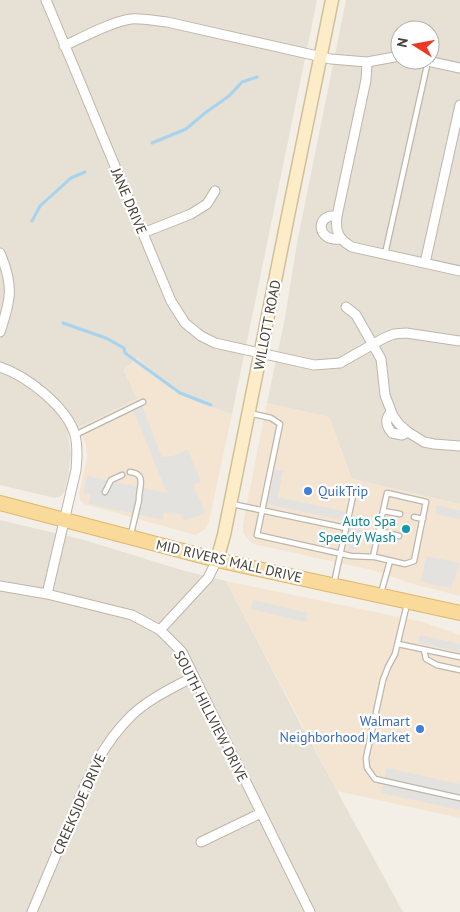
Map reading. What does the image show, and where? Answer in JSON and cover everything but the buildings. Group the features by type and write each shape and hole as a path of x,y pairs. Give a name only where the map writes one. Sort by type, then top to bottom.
{"main road":[{"name":"WILLOTT ROAD","path":"217,560 231,504 332,0"},
{"name":"MID RIVERS MALL DRIVE","path":"0,502 217,560 460,612"}],"street":[{"name":"JANE DRIVE","path":"46,0 171,301 185,323 201,336 215,343 314,365 327,365 345,360 394,334 406,333 460,341"},
{"path":"64,46 118,23 130,19 144,19 167,22 320,57 350,62 367,62 390,58"},
{"path":"367,62 366,80 337,216 337,234 340,239 352,247 460,271"},
{"path":"440,64 460,68"},
{"path":"425,263 460,105"},
{"path":"143,233 191,214 207,204 215,191"},
{"path":"337,216 333,215 325,218 322,221 322,230 325,236 333,240 340,239"},
{"path":"0,253 10,280 10,288 6,316 0,332"},
{"path":"346,306 356,314 380,359 385,395 391,412 408,432 424,442 460,446"},
{"path":"0,367 27,380 67,417 75,435 78,453 76,470 47,594"},
{"name":"WILLOTT ROAD","path":"160,630 208,578 217,560"},
{"name":"SOUTH HILLVIEW DRIVE","path":"0,586 47,594 132,615 160,630 182,652 310,912"},
{"name":"CREEKSIDE DRIVE","path":"32,912 91,772 105,747 133,714 152,699 193,677"},
{"path":"201,842 261,812"}],"lane":[{"path":"385,254 423,70"},
{"path":"75,435 142,402"},
{"path":"249,413 272,418 280,424 257,535 351,556 373,557 410,564 414,561 426,502 387,493 373,557"},
{"path":"130,472 135,472 141,479 139,500 130,537"},
{"path":"106,492 111,480 122,475"},
{"path":"334,585 353,496"},
{"path":"231,504 346,528"},
{"path":"383,510 400,514"},
{"path":"414,517 423,519"},
{"path":"379,531 399,536"},
{"path":"411,538 418,540"},
{"path":"381,595 390,561"},
{"path":"408,601 398,644 383,680 366,758 367,768 375,779 460,798"},
{"path":"398,644 460,657"},
{"path":"424,650 426,659 431,662 460,670"}],"shaded area":[{"path":"0,0 317,0 232,414 196,402 165,383 137,358 124,370 137,399 68,433 71,454 65,491 61,496 55,498 0,485"},
{"path":"346,0 460,0 460,504 352,479 329,417 267,403 285,318 297,243"},
{"path":"138,358 165,383 196,402 232,414 209,522 204,530 195,535 84,504 80,499 79,494 87,458 86,446 79,428 137,399 124,370"},
{"path":"267,403 329,417 352,479 460,504 460,596 413,584 372,570 253,544 248,539 243,532 243,524"},
{"path":"142,406 162,457 173,456 188,449 201,482 193,485 206,513 184,521 180,514 164,513 163,520 89,504 91,495 83,493 87,476 167,493 133,410"},
{"path":"275,469 283,471 278,497 343,511 355,523 362,524 357,550 348,549 351,533 341,520 267,504"},
{"path":"437,505 460,510 460,519 435,514"},
{"path":"0,520 84,540 185,571 226,581 300,723 403,912 0,912"},
{"path":"426,556 460,563 451,588 421,582"},
{"path":"226,581 423,622 460,635 460,818 337,791"},
{"path":"253,600 308,613 306,622 251,609"},
{"path":"420,635 460,644 460,652 418,643"},
{"path":"387,768 460,784 460,810 381,793"}],"waterway":[{"path":"152,143 186,129 229,96 242,82 257,77"},
{"path":"32,221 40,206 71,178 85,172"},
{"path":"63,323 106,338 124,348 125,353 180,393 211,405"}],"place":[{"name":"QuikTrip","path":"308,491"},
{"name":"Auto Spa Speedy Wash","path":"406,529"},
{"name":"Walmart Neighborhood Market","path":"420,729"}]}
